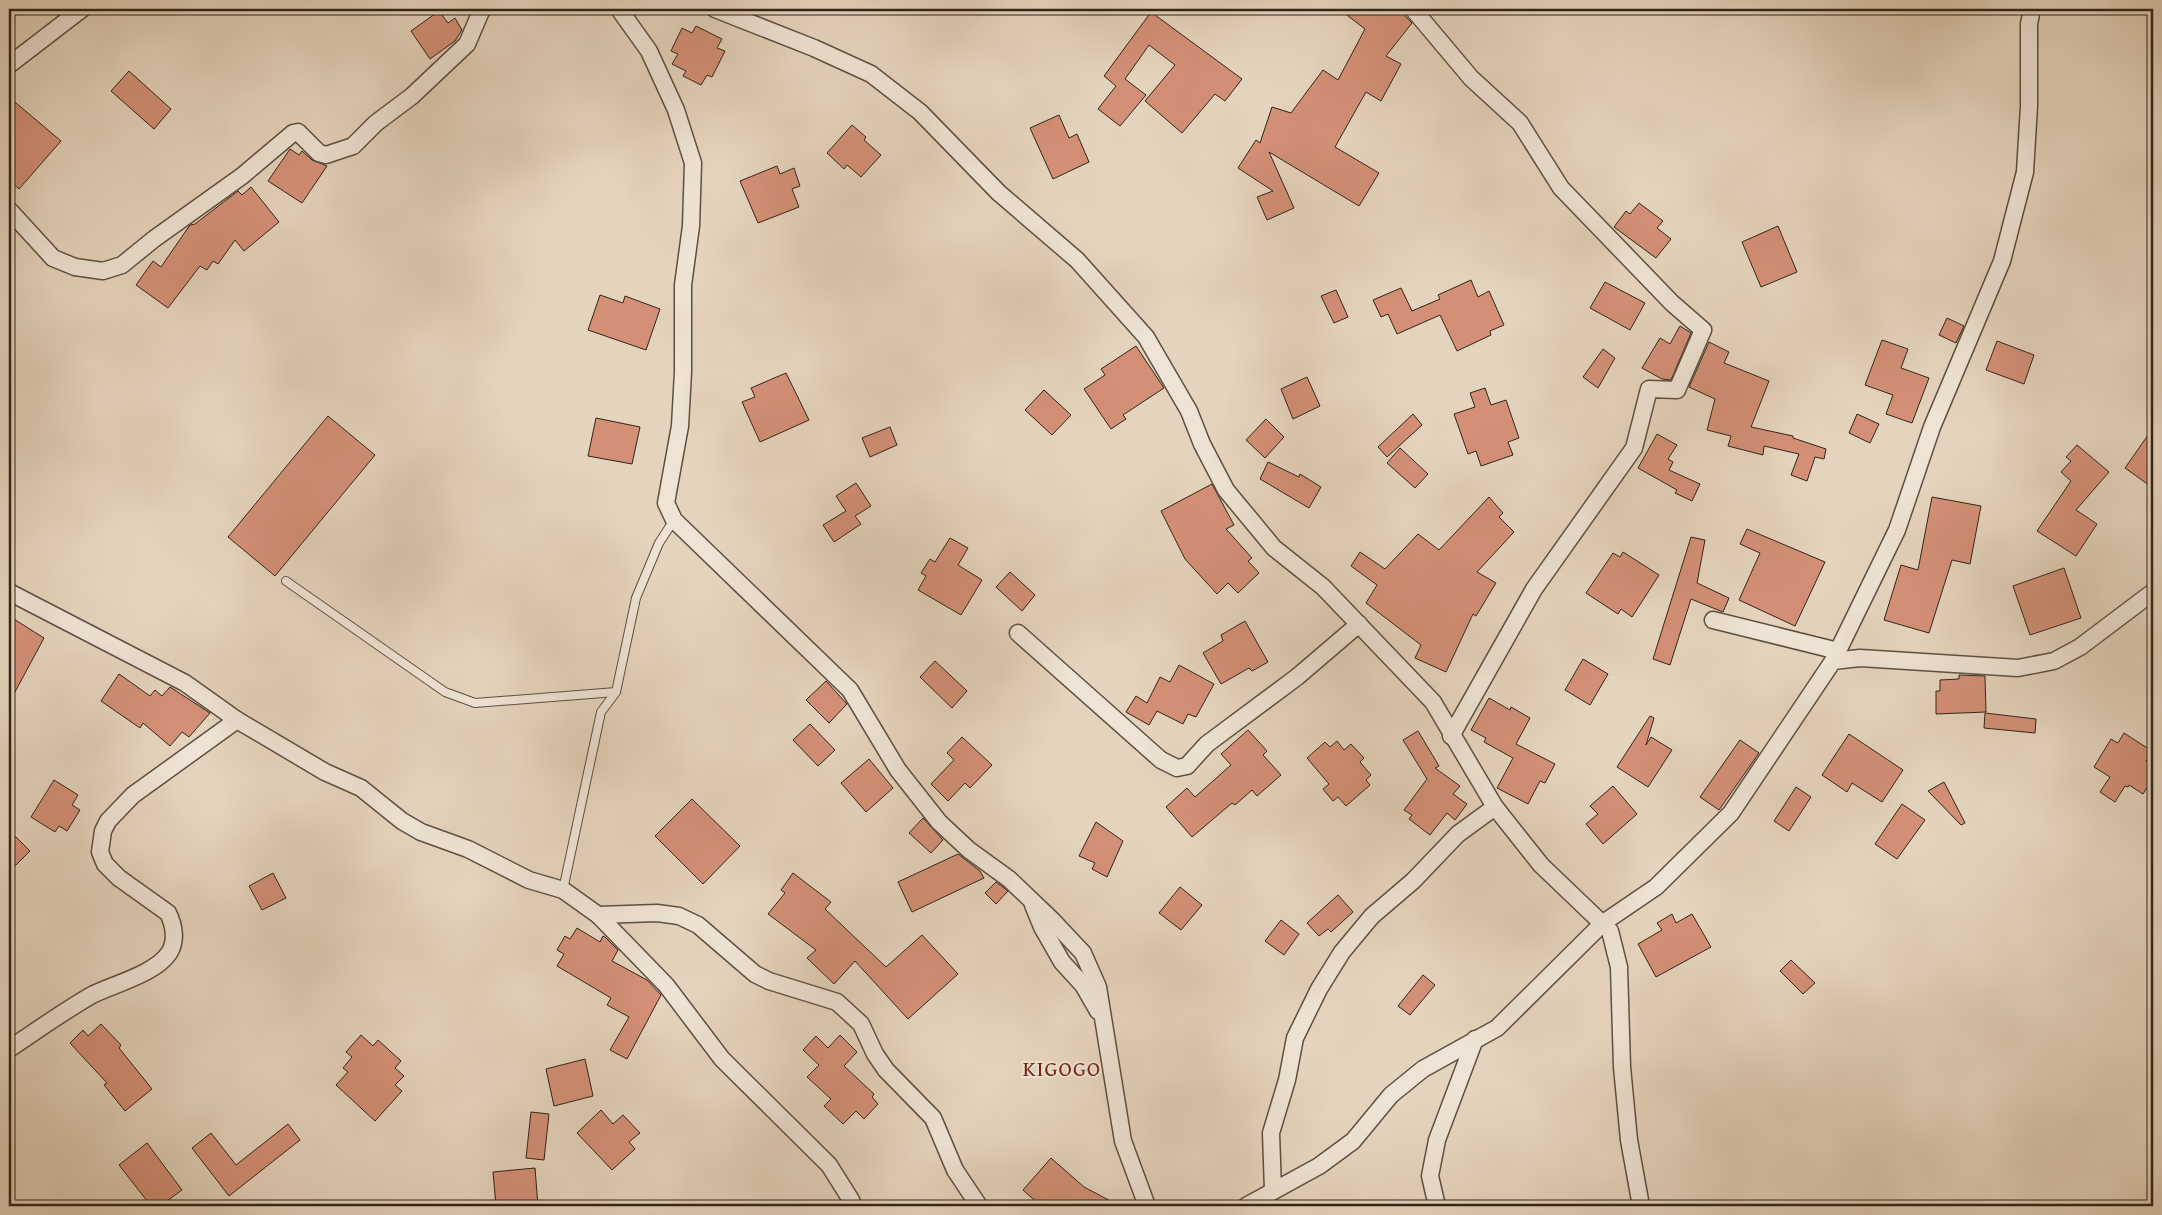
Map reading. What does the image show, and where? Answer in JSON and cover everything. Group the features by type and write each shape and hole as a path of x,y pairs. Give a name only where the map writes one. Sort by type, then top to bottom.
{"street":[{"path":"9,65 82,9"},
{"path":"9,210 53,258 75,267 103,271 122,265 154,239 242,176 293,133 298,132 319,153 326,154 353,146 376,123 412,96 467,44 482,9"},
{"path":"619,9 649,51 676,110 693,162 690,226 683,285 684,356 680,426 666,503 674,520 850,690 898,770 939,822 969,850 1009,879 1083,953 1098,987 1123,1141 1147,1206"},
{"path":"715,9 814,48 871,74 920,112 999,193 1077,260 1146,337 1189,411 1202,444 1226,490 1274,548 1322,587 1433,702 1451,736 1494,807 1541,864 1577,902 1604,923 1610,931 1619,967 1622,1067 1628,1131 1641,1206"},
{"path":"1413,9 1472,78 1520,123 1561,188 1672,303 1703,330 1677,390 1649,389 1634,448 1534,589 1451,736"},
{"path":"1246,1206 1319,1166 1353,1141 1391,1095 1423,1068 1497,1028 1604,923 1656,887 1731,813 1836,656 1897,530 1932,427 2002,261 2025,172 2029,106 2029,24 2032,9"},
{"path":"9,592 129,656 185,683 237,720 325,772 362,788 402,821 421,832 468,849 529,880 563,890 598,915 666,985 722,1060 829,1165 853,1206"},
{"path":"1713,620 1836,656 2018,668 2054,661 2080,648 2153,592"},
{"path":"1018,632 1161,760 1177,768 1187,766 1207,744 1297,677 1358,624"},
{"path":"9,1049 93,995 150,969 169,953 174,933 168,913 119,878 105,864 100,852 103,831 108,821 133,795 237,720"},
{"path":"1273,1191 1271,1133 1287,1080 1296,1038 1319,989 1342,952 1372,916 1413,881 1458,834 1494,807"},
{"path":"598,915 657,913 679,916 698,925 755,974 769,981 837,1002 861,1024 875,1054 886,1070 933,1118 955,1170 979,1206"},
{"path":"1438,1206 1430,1176 1437,1140 1475,1039"}],"lane":[{"path":"563,890 601,712 616,692 636,598 659,543 674,520"},
{"path":"286,581 445,692 475,702 616,692"}],"building":[{"path":"1339,9 1398,9 1412,23 1386,56 1401,64 1381,101 1366,92 1335,147 1379,173 1359,206 1269,152 1294,208 1267,220 1257,197 1273,191 1238,168 1256,140 1260,143 1272,107 1291,113 1323,70 1338,80 1365,29"},
{"path":"439,11 448,23 455,18 462,30 455,41 430,59 411,31"},
{"path":"1151,12 1242,79 1225,101 1215,94 1182,133 1145,101 1175,65 1149,45 1125,79 1146,95 1120,126 1098,109 1116,86 1104,76"},
{"path":"696,26 722,39 717,48 725,51 712,77 707,75 701,85 683,76 686,71 672,64 678,54 671,51 682,28 692,33"},
{"path":"129,71 171,109 154,129 111,91"},
{"path":"9,97 61,141 19,189 9,180"},
{"path":"1059,115 1069,138 1077,134 1089,162 1053,179 1030,128"},
{"path":"852,125 866,137 864,140 881,155 861,177 847,165 844,169 827,153"},
{"path":"290,149 299,155 302,151 312,160 327,166 302,203 268,181"},
{"path":"777,166 780,174 794,168 800,186 792,189 799,207 758,223 740,181"},
{"path":"251,187 279,222 244,251 235,240 218,264 213,261 207,270 200,266 168,308 136,285 153,261 161,267 190,225 195,224 238,191 242,195"},
{"path":"1639,203 1663,221 1657,228 1671,239 1656,258 1614,227 1626,211 1630,214"},
{"path":"1778,226 1797,272 1761,287 1742,242"},
{"path":"1471,280 1478,297 1489,291 1504,325 1490,331 1491,335 1457,351 1440,315 1397,334 1388,314 1381,317 1373,300 1401,288 1412,311 1440,299 1438,295"},
{"path":"1605,282 1645,303 1630,330 1590,308"},
{"path":"1336,290 1348,317 1334,323 1321,296"},
{"path":"600,295 623,303 625,296 660,309 646,350 588,330"},
{"path":"1947,318 1964,326 1956,343 1939,335"},
{"path":"1680,326 1691,333 1671,380 1662,379 1642,368 1660,338 1670,344"},
{"path":"1882,340 1908,349 1901,368 1929,378 1912,423 1886,414 1893,395 1865,385"},
{"path":"1997,341 2034,355 2024,384 1986,370"},
{"path":"1709,342 1729,352 1724,363 1769,381 1751,427 1793,436 1793,438 1826,449 1824,459 1815,457 1807,481 1791,475 1799,454 1764,446 1763,455 1728,446 1731,436 1707,430 1715,399 1689,387"},
{"path":"1136,346 1164,388 1123,415 1126,419 1111,429 1084,389 1105,375 1101,369"},
{"path":"1603,349 1615,358 1598,388 1583,377"},
{"path":"786,373 809,420 760,442 742,402 755,397 751,388"},
{"path":"1307,377 1320,406 1293,419 1281,389"},
{"path":"1485,388 1491,405 1506,400 1519,438 1508,442 1513,455 1481,466 1476,451 1468,454 1454,414 1475,407 1470,393"},
{"path":"1044,390 1071,415 1052,435 1025,410"},
{"path":"1413,414 1422,425 1387,457 1378,447"},
{"path":"1857,414 1879,424 1870,443 1849,433"},
{"path":"328,416 375,455 275,576 228,537"},
{"path":"596,418 640,427 632,464 588,456"},
{"path":"1266,419 1284,437 1265,458 1246,440"},
{"path":"890,427 897,445 870,457 862,438"},
{"path":"2153,428 2153,488 2125,468"},
{"path":"1657,434 1677,445 1668,459 1673,462 1669,470 1700,484 1692,501 1675,493 1677,490 1638,468"},
{"path":"2077,445 2109,472 2076,510 2097,524 2076,556 2037,531 2071,481 2061,472 2071,461 2066,457"},
{"path":"1400,448 1428,474 1415,488 1387,463"},
{"path":"1268,462 1299,477 1300,474 1321,487 1309,508 1260,479"},
{"path":"856,483 871,506 855,516 861,524 834,542 823,525 846,511 836,496"},
{"path":"1212,484 1234,525 1226,529 1252,558 1248,561 1259,573 1238,593 1228,583 1217,594 1185,559 1161,511"},
{"path":"1489,497 1503,513 1499,517 1514,532 1477,572 1496,583 1476,616 1473,614 1446,672 1415,658 1421,645 1366,603 1377,585 1351,566 1360,552 1385,569 1418,534 1439,550"},
{"path":"1932,497 1981,506 1970,564 1952,560 1929,633 1884,620 1901,565 1918,570"},
{"path":"1747,529 1825,562 1795,626 1739,600 1760,553 1740,544"},
{"path":"1691,537 1705,540 1697,583 1729,598 1723,612 1691,599 1670,665 1653,659"},
{"path":"950,538 968,548 958,565 982,580 961,615 918,590 926,576 921,573 930,559 935,562"},
{"path":"1623,552 1659,575 1632,617 1621,609 1618,614 1586,593 1613,553 1620,557"},
{"path":"2064,568 2081,618 2030,635 2013,586"},
{"path":"1010,572 1035,595 1022,611 996,587"},
{"path":"9,616 44,638 9,703"},
{"path":"1245,621 1268,662 1252,671 1249,668 1221,684 1203,653 1223,641 1221,635"},
{"path":"1583,659 1608,674 1590,705 1565,690"},
{"path":"935,661 967,691 952,708 920,677"},
{"path":"1179,665 1214,684 1196,717 1188,714 1183,724 1157,711 1149,725 1126,712 1136,696 1147,703 1160,677 1170,682"},
{"path":"119,674 150,696 155,690 162,696 170,687 210,713 189,737 182,732 170,746 143,723 140,728 101,701"},
{"path":"1959,675 1985,676 1986,712 1936,714 1936,691 1940,691 1940,680 1959,679"},
{"path":"826,681 847,704 829,723 806,700"},
{"path":"1489,698 1510,710 1511,707 1530,718 1516,744 1555,764 1545,783 1540,781 1528,804 1497,788 1513,758 1484,742 1486,738 1471,730"},
{"path":"1985,713 2036,719 2035,733 1984,728"},
{"path":"1650,716 1654,718 1646,745 1651,737 1672,750 1648,787 1617,767"},
{"path":"810,724 835,750 818,766 793,740"},
{"path":"1248,730 1267,751 1263,755 1281,775 1257,796 1252,790 1235,805 1232,803 1192,837 1166,807 1187,788 1195,797 1231,765 1221,754"},
{"path":"1418,731 1439,766 1435,768 1460,786 1453,794 1467,804 1455,820 1447,813 1430,835 1409,819 1412,815 1404,810 1427,779 1403,740"},
{"path":"2124,733 2152,751 2146,761 2153,765 2153,778 2143,794 2129,785 2128,787 2125,786 2115,802 2100,792 2110,777 2094,767 2111,739 2118,743"},
{"path":"1849,734 1903,770 1882,802 1852,783 1847,792 1822,775"},
{"path":"962,737 992,765 970,788 965,783 948,801 931,784 954,760 947,753"},
{"path":"1740,740 1759,753 1719,810 1700,797"},
{"path":"1337,741 1344,750 1351,744 1364,758 1360,762 1371,775 1366,780 1370,785 1346,806 1338,797 1333,801 1323,789 1329,784 1307,758 1325,742 1330,747"},
{"path":"869,759 893,788 866,812 841,783"},
{"path":"54,780 78,795 72,805 80,810 67,831 59,826 55,832 31,817"},
{"path":"1944,782 1965,823 1961,825 1928,791"},
{"path":"1613,786 1637,814 1603,844 1586,824 1598,814 1590,806"},
{"path":"1796,787 1811,797 1789,831 1774,821"},
{"path":"692,799 740,846 703,884 655,836"},
{"path":"1902,804 1925,820 1897,859 1875,844"},
{"path":"923,818 943,840 931,853 909,833"},
{"path":"1096,822 1123,841 1107,877 1092,869 1095,863 1079,856"},
{"path":"9,830 30,851 9,872"},
{"path":"958,854 980,871 984,878 912,912 898,882"},
{"path":"273,873 286,898 262,910 249,886"},
{"path":"793,873 831,902 825,909 886,967 922,935 958,974 908,1019 855,961 834,984 807,958 816,950 768,914 785,893 781,890"},
{"path":"996,882 1008,891 996,904 985,893"},
{"path":"1180,887 1202,905 1181,930 1159,913"},
{"path":"1338,895 1353,912 1331,932 1328,929 1319,936 1307,923"},
{"path":"1672,914 1676,923 1692,914 1711,947 1656,977 1638,944 1662,930 1657,923"},
{"path":"1281,920 1299,934 1284,955 1265,941"},
{"path":"577,928 600,942 603,936 605,937 618,950 612,961 647,980 661,995 627,1059 610,1050 629,1017 607,1005 611,998 557,966 564,954 557,950 565,936 570,939"},
{"path":"1791,960 1815,983 1803,994 1780,971"},
{"path":"1423,975 1435,985 1410,1015 1398,1006"},
{"path":"101,1024 121,1045 119,1048 152,1089 125,1111 104,1085 107,1083 70,1043 83,1030 88,1036"},
{"path":"361,1035 373,1046 378,1040 401,1061 395,1068 404,1076 395,1085 402,1091 375,1121 336,1085 348,1072 343,1068 352,1057 346,1052"},
{"path":"840,1035 857,1052 844,1066 874,1094 872,1097 878,1104 864,1119 856,1111 843,1124 824,1106 831,1099 807,1077 819,1065 803,1050 816,1036 828,1048"},
{"path":"585,1059 593,1096 554,1106 546,1069"},
{"path":"601,1110 613,1124 623,1115 640,1133 629,1142 635,1149 612,1170 577,1133"},
{"path":"531,1112 549,1114 544,1160 526,1158"},
{"path":"288,1124 300,1140 229,1196 192,1148 211,1133 236,1165"},
{"path":"147,1143 182,1190 160,1206 151,1206 119,1165"},
{"path":"1051,1158 1084,1187 1120,1206 1041,1206 1023,1190"},
{"path":"535,1168 538,1206 496,1206 493,1172"}],"district":[{"name":"KIGOGO","path":"1062,1068"}]}
